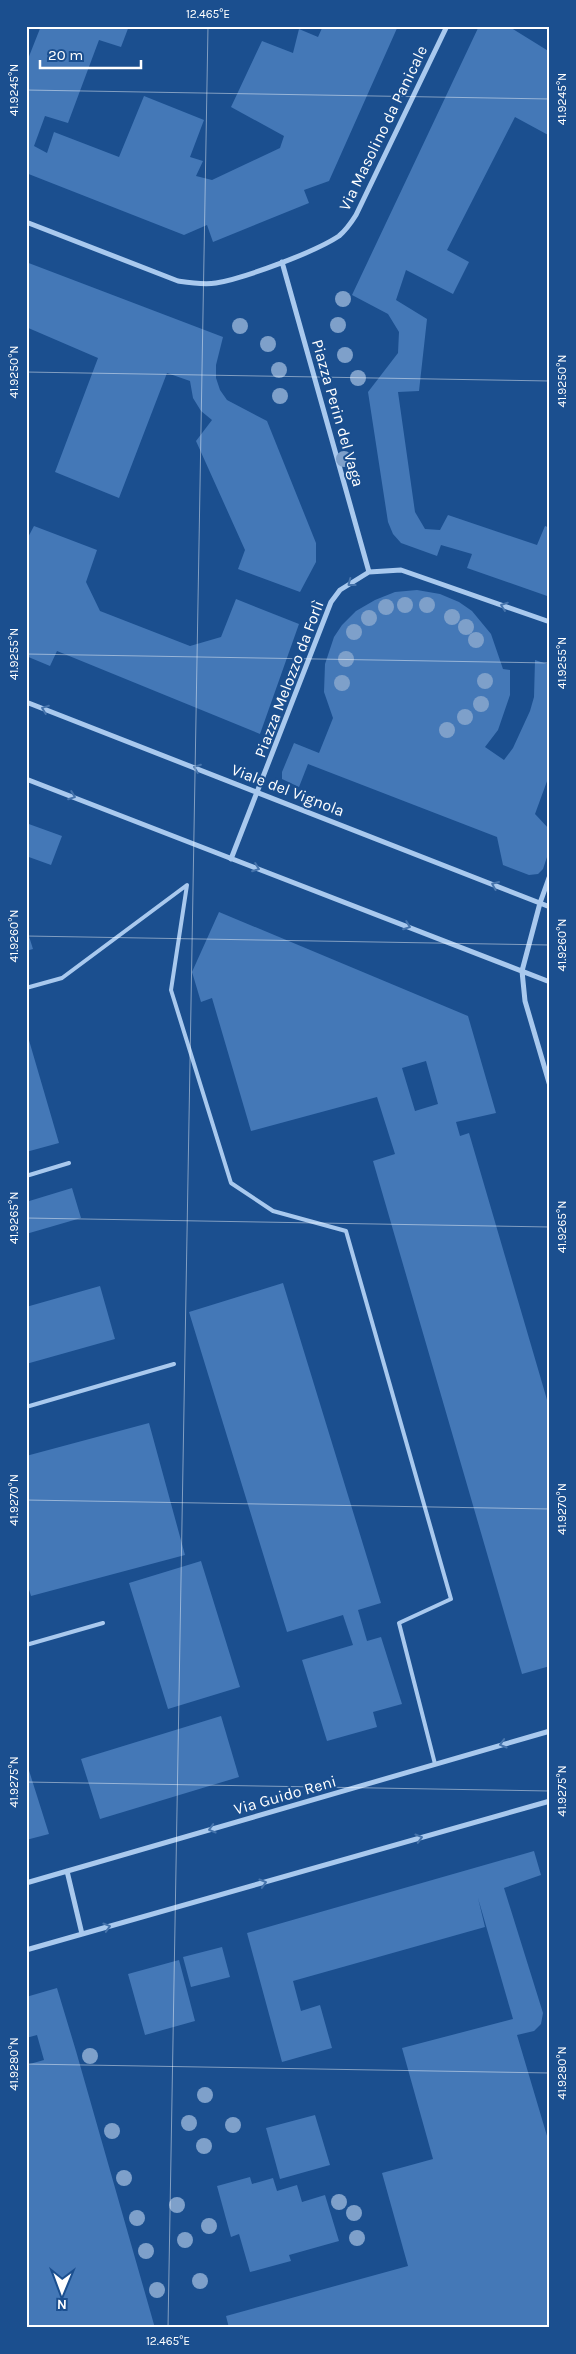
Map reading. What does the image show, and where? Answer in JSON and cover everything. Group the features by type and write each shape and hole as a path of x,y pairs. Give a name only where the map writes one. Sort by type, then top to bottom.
{"street":[{"name":"Via Masolino da Panicale","path":"26,222 178,281 192,284 224,281 282,262 335,238 346,229 356,216 447,26"},
{"name":"Piazza Perin del Vaga","path":"282,262 369,572"},
{"name":"Piazza Melozzo da Forlì","path":"231,859 330,602 340,590 369,572 401,570 550,622"},
{"name":"Viale del Vignola","path":"26,702 258,791 550,907"},
{"path":"26,779 550,982"},
{"path":"550,875 540,903 522,971 525,1000 550,1086"},
{"name":"Via Guido Reni","path":"26,1883 550,1731"},
{"path":"26,1950 550,1801"},
{"path":"67,1871 82,1934"}],"lane":[{"path":"26,988 62,978 187,885 171,990 231,1183 273,1211 346,1231 451,1599 400,1623 435,1764"},
{"path":"26,1176 69,1164"},
{"path":"26,1407 174,1364"},
{"path":"26,1645 103,1622"}],"building":[{"path":"41,26 129,26 121,47 99,40 68,123 45,116 34,146 47,153 54,132 119,157 144,96 204,120 190,157 203,161 196,176 212,180 280,148 284,136 231,107 262,41 293,53 299,29 318,37 323,26 398,26 329,181 304,190 309,203 213,242 207,225 184,235 26,173 26,64"},
{"path":"479,26 508,26 550,52 550,136 515,117 447,250 469,262 453,294 406,270 396,300 427,319 419,391 398,392 415,512 425,529 440,530 448,515 537,545 545,526 550,528 550,597 467,568 472,554 441,545 437,556 401,543 393,534 388,522 368,392 398,353 399,332 388,314 352,295"},
{"path":"26,262 223,337 216,365 216,378 220,390 227,400 267,421 316,543 316,562 300,592 238,569 245,550 196,441 212,420 201,411 193,398 190,381 167,373 119,498 55,472 98,358 26,327"},
{"path":"34,526 97,550 86,582 100,611 190,646 221,637 236,599 299,624 260,734 57,651 50,666 26,656 26,541"},
{"path":"417,590 440,594 459,602 472,611 491,634 503,669 510,670 510,695 498,730 485,747 504,760 513,748 530,711 534,697 535,660 550,665 550,773 535,814 550,830 550,848 543,869 538,874 529,875 503,865 497,837 308,764 299,787 282,779 282,772 294,743 319,753 333,718 324,692 325,664 334,637 342,625 356,611 375,600 395,592"},
{"path":"26,823 62,836 51,865 26,856"},
{"path":"219,912 468,1016 496,1113 456,1122 460,1136 469,1133 550,1410 550,1666 522,1674 373,1161 395,1154 377,1097 251,1131 212,998 201,1002 192,972","holes":["426,1061 438,1104 415,1111 402,1068"]},
{"path":"26,927 33,949 26,951"},
{"path":"26,1030 59,1143 26,1152"},
{"path":"72,1188 81,1218 26,1234 26,1202"},
{"path":"283,1283 381,1603 358,1610 367,1641 381,1637 402,1704 373,1712 377,1727 327,1741 302,1660 353,1645 343,1615 287,1632 189,1312"},
{"path":"100,1286 115,1339 26,1364 26,1307"},
{"path":"149,1423 185,1555 31,1596 26,1580 26,1456"},
{"path":"201,1561 240,1687 168,1709 129,1583"},
{"path":"221,1716 239,1777 100,1819 81,1759"},
{"path":"26,1761 49,1834 26,1840"},
{"path":"534,1851 541,1875 504,1888 543,2013 541,2024 534,2031 517,2035 550,2146 550,2328 229,2328 226,2316 408,2266 382,2173 433,2159 402,2048 513,2019 478,1898 485,1927 293,1981 301,2011 320,2005 332,2048 282,2062 247,1933"},
{"path":"222,1947 230,1977 191,1987 183,1957"},
{"path":"179,1960 195,2021 145,2035 128,1974"},
{"path":"57,1988 155,2328 26,2328 26,2065 44,2060 37,2035 26,2038 26,1997"},
{"path":"315,2115 330,2165 280,2179 266,2128"},
{"path":"250,2177 252,2184 273,2178 277,2191 297,2185 302,2202 325,2195 339,2241 289,2255 291,2261 250,2272 239,2234 231,2237 217,2186"}]}
